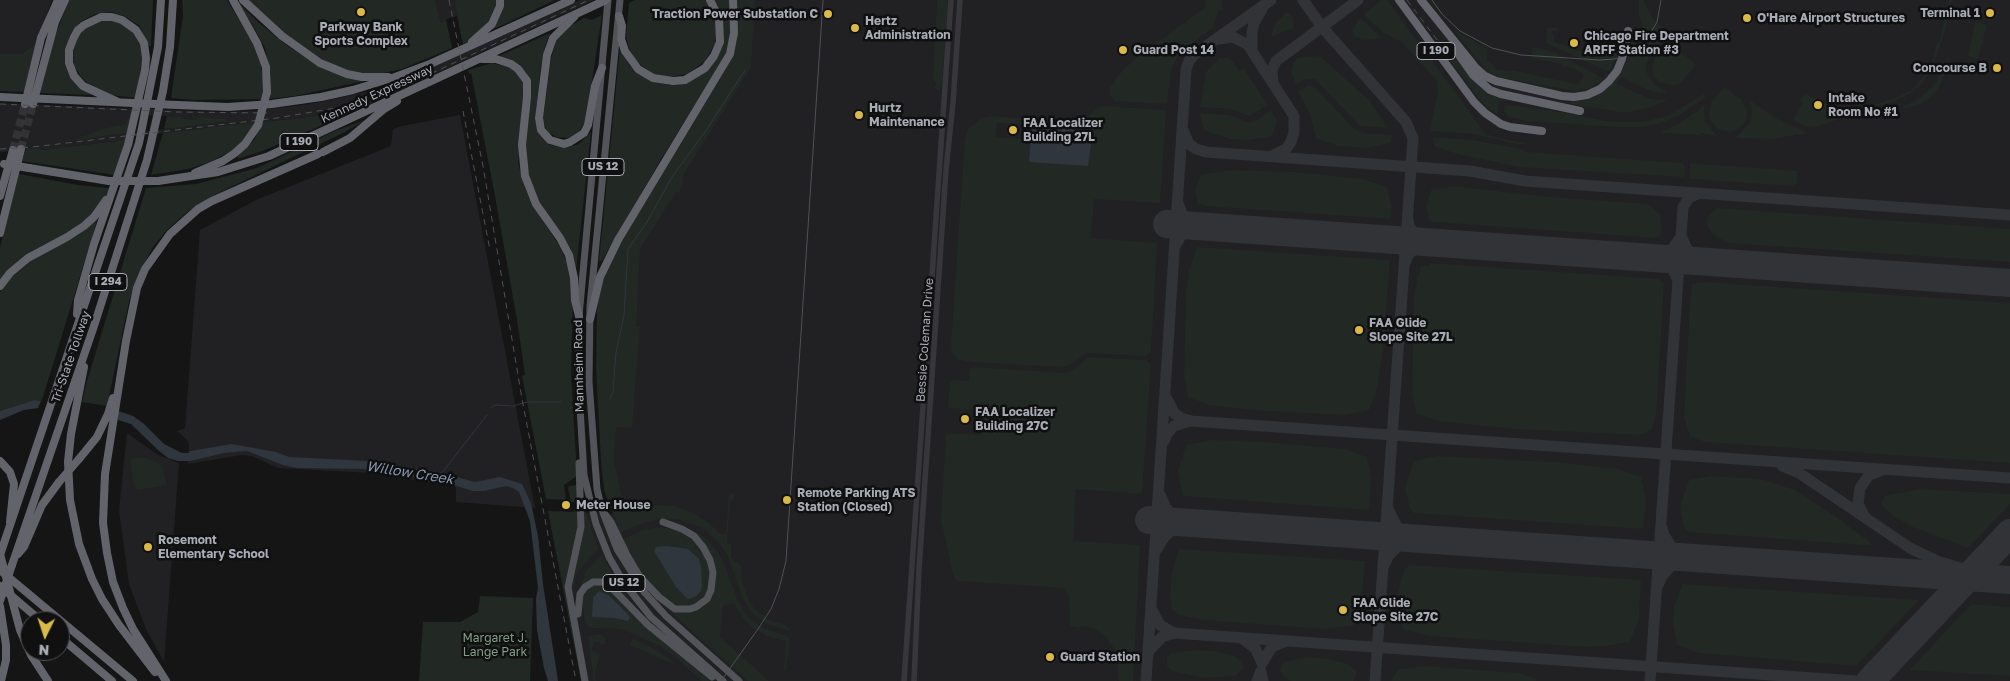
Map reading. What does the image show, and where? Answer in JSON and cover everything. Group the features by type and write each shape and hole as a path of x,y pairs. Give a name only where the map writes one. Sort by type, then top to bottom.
{"highway":[{"path":"26,102 41,38 58,0"},
{"path":"26,102 65,0"},
{"name":"Tri-State Tollway","path":"0,555 139,143 158,47 161,0"},
{"name":"Tri-State Tollway","path":"0,601 94,326 147,160 170,47 173,0"},
{"path":"172,180 198,172 223,161 245,144 258,125 267,92 266,67 257,43 233,0"},
{"path":"243,0 282,36 320,63 332,69 362,77 395,77"},
{"path":"457,52 483,34 492,24 500,6 500,0"},
{"name":"Kennedy Expressway","path":"0,96 26,102 47,99 228,107 288,102 338,94 395,77 457,52 571,0"},
{"name":"Kennedy Expressway","path":"2,164 109,181 158,181 205,175 254,161 607,0"},
{"path":"619,16 622,26 621,39 625,51 638,69 653,78 673,81 685,80 705,68 714,56 720,42 719,18 710,0"},
{"path":"590,319 600,277 618,240 730,54 734,33 733,0"},
{"name":"I 190","path":"1399,0 1484,113 1501,124 1521,129 1542,131"},
{"path":"1421,0 1476,68 1486,76 1503,83 1568,97 1586,95 1600,89 1609,81 1617,71 1622,59 1628,31"},
{"path":"579,13 557,32 547,55 539,118 541,130 550,140 564,144 584,133 590,120 596,86 602,68"},
{"path":"1431,13 1473,75 1485,86 1501,94 1580,111"},
{"path":"76,327 78,300 128,144 135,118 146,58 144,43 136,30 122,20 101,17 84,25 74,37 69,50 70,63 74,76 83,86 118,102"},
{"path":"478,59 504,60 518,69 527,81 522,145 525,176 536,204 560,238 569,255 579,316"},
{"path":"14,561 24,547 42,505 97,437 108,414 137,288 145,269 170,234 186,219 212,201 321,153 350,138 384,109 419,86"},
{"path":"0,196 17,149 0,233"},
{"path":"0,286 10,273 28,258 84,226 94,217 112,190"},
{"path":"94,326 71,434 68,462 70,500 79,544 98,590 119,625 164,681"},
{"path":"126,341 105,474 103,524 113,582 123,608 164,681"},
{"path":"0,461 10,472 14,484 9,511 10,529"},
{"path":"0,555 22,637 48,681"},
{"path":"0,570 133,681"},
{"path":"0,586 29,611"},
{"path":"0,606 6,645 6,660 2,681"},
{"path":"70,645 112,681"}],"main road":[{"name":"Mannheim Road","path":"607,0 579,316 579,390 584,474 591,509 603,543 616,570 632,594 651,617 722,681"},
{"name":"Mannheim Road","path":"620,4 595,250 590,319 590,382 595,472 602,510 617,549 645,593 666,616 739,681"},
{"path":"582,451 579,466 580,535 568,587 586,681"},
{"path":"602,510 611,522 640,577 659,598 675,609 682,610 696,607 707,599 711,590 713,572 710,560 694,536 663,522"},
{"path":"578,614 580,594 585,587 593,582 606,582 648,625 709,675 722,681"}],"street":[{"name":"Bessie Coleman Drive","path":"904,681 951,0"},
{"name":"Bessie Coleman Drive","path":"914,681 919,569 960,0"}],"shaded area":[{"path":"0,0 52,0 36,43 22,54 0,53"},
{"path":"435,0 494,0 462,41 457,16 447,19 441,24"},
{"path":"580,0 594,0 368,105 315,116 127,137 117,141 41,150 37,148 0,152 0,103 221,112 253,111 310,104 372,91 411,77","holes":["153,115 175,117 172,128 127,134 130,118"]},
{"path":"748,0 2010,0 2010,681 581,681 548,511 617,514 611,495 625,247 744,65"},
{"path":"460,115 535,508 456,502 456,487 372,473 278,468 252,456 242,455 188,464 188,441 177,431 185,428 200,230 256,200 391,146 393,129"},
{"name":"Rosemont Elementary School","path":"127,433 158,455 179,463 164,662 146,629 129,584 119,510"}],"green space":[{"path":"69,0 153,0 151,46 148,46 140,26 124,16 112,12 95,14 80,22 70,35 66,55 83,89 92,95 40,93 55,36"},
{"path":"182,0 227,0 252,41 261,66 264,97 261,97 261,99 194,100 171,98 183,16"},
{"path":"236,0 258,22 289,47 321,67 345,77 364,81 295,96 269,99 271,74 265,48"},
{"path":"246,0 435,0 441,23 446,20 452,48 402,69 383,73 359,73 333,66 315,55 291,39"},
{"path":"455,0 497,0 494,18 472,40 463,44"},
{"path":"503,0 555,0 492,30 499,18"},
{"path":"635,0 705,0 709,4 717,24 715,44 705,61 687,74 669,77 654,75 637,62 630,51 626,37 629,3"},
{"path":"714,0 729,0 730,42 725,56 660,161 602,261 599,261 620,48 630,66 641,75 655,82 670,85 687,82 702,74 717,58 723,21"},
{"path":"736,0 755,0 751,67 683,175 679,192 676,192 640,249 636,327 640,327 632,427 616,427 614,460 621,494 627,511 655,505 675,506 693,513 709,523 720,534 726,534 729,494 734,493 734,499 730,500 727,543 731,544 731,557 741,565 742,582 749,601 754,608 769,620 786,625 790,630 766,624 752,613 744,601 727,554 718,542 703,528 678,519 657,519 620,533 604,490 601,462 596,367 597,310 600,289 618,247 734,54 737,39"},
{"path":"937,0 948,0 942,84 940,89 937,90 934,88 937,85 933,79"},
{"path":"1205,0 1222,0 1223,9 1219,11 1213,25 1214,27 1179,53 1171,70 1167,104 1115,101 1109,93 1110,87 1123,70 1206,7"},
{"path":"1381,0 1387,0 1473,116 1482,131 1493,137 1528,144 1516,144 1474,134 1431,131 1438,93 1437,81 1403,43 1384,33 1364,15"},
{"path":"1639,0 1643,0 1652,18 1677,43 1650,34 1644,29 1639,15"},
{"path":"1949,0 1952,0 1947,24 1933,67 1922,83 1911,93 1894,101 1815,127 1805,126 1793,120 1803,102 1800,101 1806,94 1835,109 1849,111 1872,106 1898,97 1913,89 1930,69 1937,43 1939,43"},
{"path":"1286,13 1289,13 1294,19 1293,28 1271,37 1275,24"},
{"path":"602,15 586,120 579,131 569,138 556,137 547,131 543,120 551,59 557,39 570,26 584,18 592,20"},
{"path":"1360,18 1382,38 1364,40 1354,36 1353,29"},
{"path":"108,20 116,21 129,28 141,43 142,54 137,98 111,95 92,87 81,77 74,66 73,52 78,36 83,30 94,23"},
{"path":"1975,22 1987,25 1978,59 1968,56"},
{"path":"1547,28 1558,28 1559,30 1552,31 1554,42 1574,48 1574,50 1590,53 1600,32 1615,33 1620,39 1620,47 1609,72 1546,43"},
{"path":"1454,30 1488,49 1487,60 1495,66 1495,69 1511,70 1577,84 1580,83 1584,74 1572,68 1562,66 1562,64 1531,58 1534,47 1553,52 1603,78 1609,72 1600,82 1590,88 1575,91 1499,77 1490,73 1482,65"},
{"path":"550,33 541,66 535,118 538,133 550,145 564,148 579,144 591,132 576,271 567,245 533,191 526,166 526,141 531,85 526,73 515,62 499,56"},
{"path":"1634,34 1662,43 1651,53 1646,66 1647,73 1654,84 1668,92 1658,93 1647,90 1621,77 1617,84 1651,99 1668,100 1648,108 1629,112 1571,104 1571,101 1595,97 1614,82 1627,61"},
{"path":"36,43 24,92 0,91 0,53 22,54"},
{"path":"1668,48 1679,50 1696,65 1681,83 1673,86 1660,82 1654,76 1652,69 1655,57 1662,50"},
{"path":"1950,54 1944,77 1938,89 1929,99 1918,105 1903,109 1903,107 1918,99 1934,86"},
{"path":"1316,56 1322,58 1369,100 1388,128 1360,126 1315,79 1305,79 1296,85 1291,71 1295,61 1298,58"},
{"path":"1220,58 1227,58 1239,70 1244,69 1268,105 1249,116 1232,109 1200,107 1206,72"},
{"path":"1456,58 1480,87 1495,96 1505,99 1498,105 1498,115 1481,102 1451,62"},
{"path":"492,63 511,68 524,84 518,163 532,204 560,247 570,270 573,296 571,373 577,476 564,485 566,500 546,499 522,376 525,375 517,320 495,196 473,82 471,73 469,74 468,70"},
{"path":"1309,85 1316,88 1355,130 1364,133 1392,135 1390,143 1367,148 1352,147 1338,146 1316,138 1310,114 1298,91"},
{"path":"1724,87 1741,99 1747,111 1743,125 1737,130 1730,132 1717,129 1710,119 1709,110 1712,101"},
{"path":"1704,94 1706,97 1678,116 1659,124 1641,127 1527,121 1507,116 1504,112 1505,107 1509,105 1606,121 1641,122 1667,116"},
{"path":"1749,100 1776,118 1807,133 1773,139 1736,138 1750,123 1752,110"},
{"path":"368,105 265,150 238,159 238,156 254,140 262,122 315,116"},
{"path":"1704,106 1705,122 1717,136 1701,133 1700,135 1660,133 1678,124"},
{"path":"1098,107 1166,110 1160,203 1094,199 1091,238 1157,243 1151,353 1146,356 1087,353 1069,365 1061,367 970,362 958,359 952,353 951,343 965,140 968,129 982,118 992,116 1022,119 1022,124 997,123 996,137 1025,139 1028,121 1047,126 1057,125 1076,117 1090,115"},
{"path":"1271,110 1277,121 1272,136 1249,140 1229,139 1204,130 1200,113 1229,115 1250,123"},
{"path":"167,116 197,120 198,117 227,119 227,121 164,129"},
{"path":"128,118 132,118 128,133 73,140 106,128 126,124"},
{"path":"365,120 345,132 214,195 187,212 167,230 153,247 140,272 129,301 107,406 82,402 146,188 196,184 257,168 335,131"},
{"path":"256,122 245,140 233,150 210,162 188,169 151,175 163,133"},
{"path":"127,137 114,175 22,161 26,149 37,148 41,150 117,141"},
{"path":"1433,137 1473,140 1521,149 1526,152 1683,163 1685,167 1684,177 1519,167 1457,154 1434,146"},
{"path":"1690,163 1797,171 1797,182 1793,186 1691,179 1689,177"},
{"path":"1230,170 1294,172 1364,179 1387,187 1392,210 1391,219 1198,204 1195,190 1201,175"},
{"path":"19,174 78,185 109,188 93,215 77,227 38,248 11,268 0,282 0,247"},
{"path":"1455,186 1539,196 1648,204 1660,215 1662,228 1660,236 1655,238 1435,222 1429,220 1426,206 1431,190"},
{"path":"1717,208 2010,229 2010,262 1729,243 1713,235 1706,224 1707,217"},
{"path":"97,221 41,401 34,400 0,411 0,292 11,278 32,260"},
{"path":"1197,247 1390,260 1382,357 1377,389 1369,410 1346,415 1264,411 1209,405 1188,397 1184,374 1186,292 1189,270"},
{"path":"1431,263 1658,279 1664,283 1656,416 1651,430 1640,435 1515,429 1437,421 1416,413 1412,391 1414,299 1421,266 1429,266"},
{"path":"1705,282 2010,303 2010,463 1705,442 1690,436 1684,418 1690,302 1692,284"},
{"path":"1089,357 1146,360 1151,364 1142,494 1076,489 1075,498 1073,541 1140,545 1133,681 1119,681 1117,656 1112,645 1104,635 1093,628 1070,626 1069,597 1064,588 959,581 954,578 941,520 946,435 951,433 981,435 983,411 950,408 948,406 950,382 953,380 969,381 970,370 973,367 1064,373 1074,369"},
{"path":"1211,440 1266,442 1345,449 1367,457 1371,479 1369,510 1184,496 1178,471 1186,445"},
{"path":"1437,456 1555,462 1619,469 1641,477 1646,500 1643,529 1414,513 1410,509 1405,487 1414,461"},
{"path":"142,457 157,462 162,467 167,485 138,490 134,487 130,459"},
{"path":"1711,476 1761,479 1795,490 1875,546 1689,532 1684,528 1680,507 1689,480"},
{"path":"577,485 578,532 567,576 584,681 581,681 548,511 574,512 575,502 571,502 568,488 569,486"},
{"path":"1920,489 2010,494 2010,504 1968,548 1913,527 1896,518 1881,504 1884,496"},
{"path":"583,502 598,549 578,571 572,591 570,586"},
{"path":"660,527 681,531 695,541 705,555 710,575 708,590 697,604 687,607 670,603 648,582 622,540 643,530"},
{"path":"689,529 706,538 718,553 725,565 738,601 749,618 763,628 787,636 790,639 786,670 784,670 786,641 767,636 753,628 743,618 734,604 723,605 720,637 769,681 748,681 665,607 672,610 707,603 713,560 704,543"},
{"path":"1180,549 1365,561 1360,619 1352,626 1324,629 1203,620 1179,615 1172,609 1170,596 1172,573"},
{"path":"601,555 628,600 612,584 604,579 594,579 580,589 586,571"},
{"path":"1410,565 1641,580 1639,619 1630,642 1605,646 1586,647 1430,636 1405,630 1401,627 1397,618 1399,588 1404,570"},
{"path":"600,584 606,586 651,631 710,681 702,681 678,659 661,647 636,635 621,629 592,628 588,626 585,622 582,600 584,592 591,586"},
{"path":"1683,584 1919,600 1856,666 1699,653 1677,645 1673,623 1674,606"},
{"name":"Margaret J. Lange Park","path":"480,596 533,598 530,681 419,681 423,622 460,622 478,612"},
{"path":"1971,604 2010,607 2010,676 1910,670"},
{"path":"600,634 605,638 605,645 595,641 591,650 600,654 595,672 596,681 594,681 588,638 589,636"},
{"path":"633,638 661,653 678,666 630,645"},
{"path":"1196,650 1214,651 1234,656 1241,661 1243,669 1235,676 1203,678 1172,671 1167,666 1167,658 1172,653"},
{"path":"1307,657 1328,659 1348,664 1356,671 1356,676 1353,681 1291,681 1283,676 1280,670 1284,662"},
{"path":"1426,666 1519,673 1535,678 1536,681 1391,681 1400,669"}],"water":[{"path":"1078,120 1094,122 1088,166 1029,162 1032,127 1058,129"},
{"path":"34,400 41,401 38,408 24,410 0,420 0,411"},
{"name":"Willow Creek","path":"118,411 133,416 164,444 182,453 231,444 276,452 289,457 368,461 435,471 475,482 500,477 522,484 531,503 538,536 543,584 558,681 548,681 544,668 537,630 536,598 538,588 530,521 519,492 513,488 506,486 484,491 473,491 440,481 363,469 297,468 283,465 247,451 224,453 190,461 178,461 168,458 131,424 118,420"},
{"path":"667,546 688,549 699,559 702,585 701,591 695,597 688,599 676,587 654,551 656,547"},
{"path":"599,591 608,595 621,607 630,617 628,621 592,617 593,598"}],"waterway":[{"path":"610,399 613,392 616,352 624,315 628,249 647,222 672,177 707,129 745,70"},
{"path":"491,408 495,405 513,406 527,402 561,402"},
{"name":"Willow Creek","path":"441,474 487,415"}],"taxiway":[{"path":"1146,681 1186,70 1189,61 1195,54 1271,0"},
{"path":"1303,0 1322,27 1406,122 1413,138 1375,681"},
{"path":"1273,83 1272,70 1276,61 1358,0"},
{"path":"1252,50 1254,23 1262,9"},
{"path":"1219,39 1233,37 1248,45 1294,116 1294,133 1291,142 1286,149 1272,156"},
{"path":"1182,128 1189,144 1196,149 1206,152 1470,171 1525,181 2010,215"},
{"path":"1650,681 1683,207 1689,198 1699,193"},
{"path":"1178,203 1183,216 1199,227"},
{"path":"1408,219 1409,226 1415,234 1424,240 1434,242"},
{"path":"1175,246 1182,234 1190,229 1199,227"},
{"path":"1654,257 1671,251 1680,238"},
{"path":"1682,238 1692,255 1707,261"},
{"path":"1405,263 1408,255 1415,248 1432,243"},
{"path":"1654,257 1663,260 1671,266 1678,280"},
{"path":"1164,441 1174,426 1191,421 1181,418 1174,413 1167,399"},
{"path":"1191,421 2010,478"},
{"path":"1782,466 1799,473 1910,548 1937,561 1973,572 2010,580"},
{"path":"1865,517 1858,504 1860,488 1869,475 1880,471"},
{"path":"1157,549 1165,536 1175,528 1187,523 1174,517 1166,508 1161,496"},
{"path":"1384,565 1389,555 1397,547 1417,539 1397,527 1388,509"},
{"path":"1662,528 1671,546 1680,554 1692,558"},
{"path":"1658,585 1662,576 1670,567 1692,558"},
{"path":"1152,610 1160,625 1174,633"},
{"path":"1148,652 1162,637 1174,633 1856,681"},
{"path":"1243,639 1255,648 1262,663 1272,647 1284,642"},
{"path":"1257,681 1261,671 1263,681"}],"runway":[{"path":"1167,224 2010,283"},
{"path":"1149,520 2010,580"},
{"path":"1870,681 2010,533"}],"tunnel":[{"path":"13,150 25,104"},
{"path":"21,149 33,104"}],"tram line":[{"path":"721,681 771,609 779,589 786,561 823,0"},
{"path":"1432,0 1442,14 1460,31 1492,48 1521,55 1600,60 1628,55 1645,42 1657,22 1661,0"}],"railway":[{"path":"449,0 483,166 522,399 576,681"},
{"path":"0,149 33,147 277,118 347,106 398,89 589,0"},
{"path":"1407,0 1453,61"},
{"path":"0,104 176,112 267,113"},
{"path":"463,111 490,250"}],"place":[{"name":"Parkway Bank Sports Complex","path":"361,12"},
{"name":"Terminal 1","path":"1990,13"},
{"name":"Traction Power Substation C","path":"828,14"},
{"name":"O'Hare Airport Structures","path":"1747,18"},
{"name":"Hertz Administration","path":"855,28"},
{"name":"Chicago Fire Department ARFF Station #3","path":"1574,43"},
{"name":"Guard Post 14","path":"1123,50"},
{"name":"Concourse B","path":"1997,68"},
{"name":"Intake Room No #1","path":"1818,105"},
{"name":"Hurtz Maintenance","path":"859,115"},
{"name":"FAA Localizer Building 27L","path":"1013,130"},
{"name":"FAA Glide Slope Site 27L","path":"1359,330"},
{"name":"FAA Localizer Building 27C","path":"965,419"},
{"name":"Remote Parking ATS Station (Closed)","path":"787,500"},
{"name":"Meter House","path":"566,505"},
{"name":"Rosemont Elementary School","path":"148,547"},
{"name":"FAA Glide Slope Site 27C","path":"1343,610"},
{"name":"Guard Station","path":"1050,657"}]}
